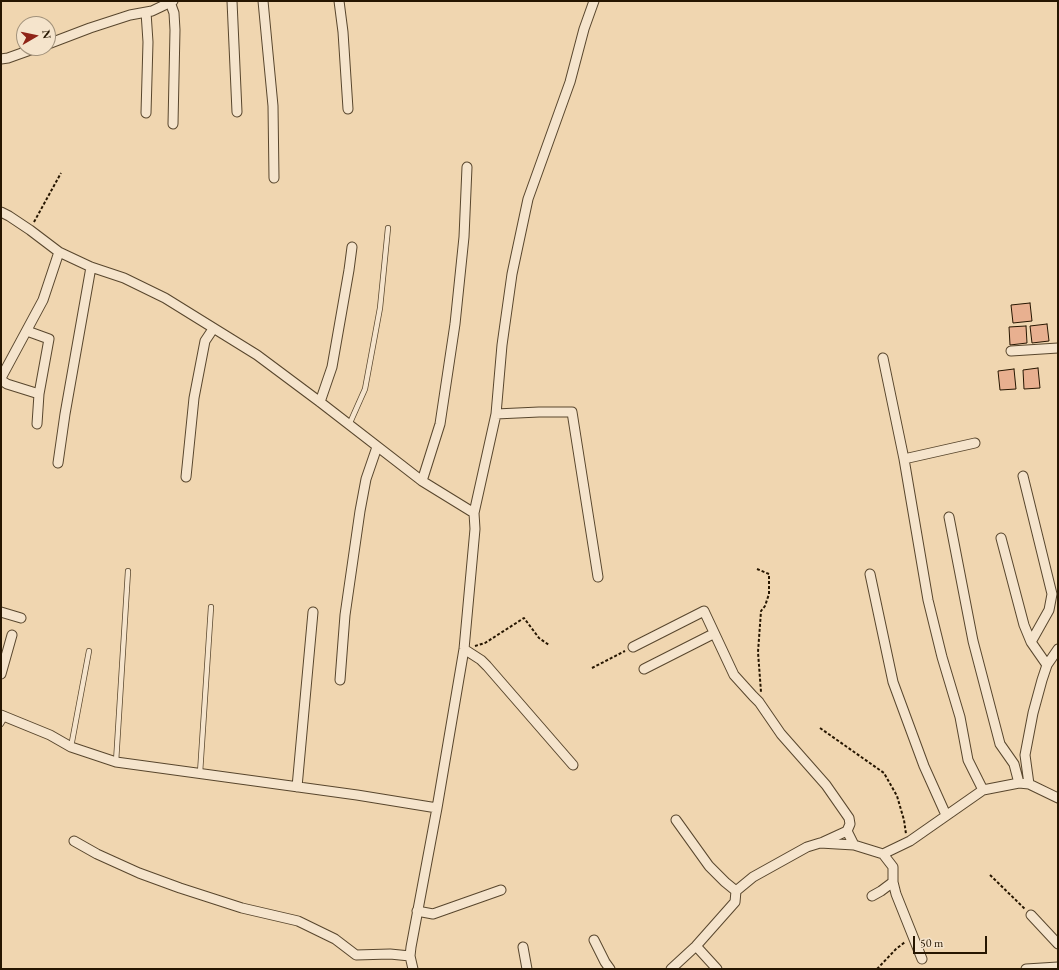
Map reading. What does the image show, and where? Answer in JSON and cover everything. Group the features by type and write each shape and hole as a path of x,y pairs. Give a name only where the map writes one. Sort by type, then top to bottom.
{"street":[{"path":"232,1 237,112"},
{"path":"263,1 273,106 274,178"},
{"path":"339,1 343,32 348,109"},
{"path":"413,969 410,956 417,911 464,649 475,529 474,513 496,414 502,345 512,274 528,199 570,82 584,29 594,1"},
{"path":"56,41 90,28 130,15 146,12 172,2 174,13 173,124"},
{"path":"146,12 148,42 146,113"},
{"path":"1,59 16,55"},
{"path":"422,481 440,424 455,324 464,237 467,167"},
{"path":"1,212 30,230 59,252 91,267 124,278 165,298 257,355 422,481 474,513"},
{"path":"320,402 332,367 352,247"},
{"path":"40,394 7,384 1,379 43,300 59,252"},
{"path":"58,463 65,414 91,267"},
{"path":"186,477 194,398 204,341 213,329"},
{"path":"27,331 49,339 40,394 37,424"},
{"path":"1011,351 1058,348"},
{"path":"883,358 904,459 929,607 960,717 968,760 983,790"},
{"path":"496,414 572,412 598,577"},
{"path":"904,459 975,443"},
{"path":"340,680 345,615 360,511 366,479 377,447"},
{"path":"1023,476 1052,594 1048,610 1032,642"},
{"path":"949,517 973,641 1000,744 1014,764 1019,783"},
{"path":"1001,538 1024,625 1032,642 1047,665"},
{"path":"870,574 893,682 924,766 946,815"},
{"path":"633,647 704,611 713,634 734,675 759,702 781,734 826,785 849,818 850,824 847,831 807,848 753,877 736,890 735,902 696,946 672,969"},
{"path":"1,612 21,618"},
{"path":"297,787 313,612"},
{"path":"644,669 713,634"},
{"path":"1,674 12,635"},
{"path":"464,649 481,660 487,666 573,765"},
{"path":"1029,784 1025,755 1033,713 1047,665 1058,649"},
{"path":"2,718 50,735 71,747 116,762 357,795 436,808"},
{"path":"883,854 910,841 983,790 1019,783 1029,784 1058,798"},
{"path":"676,820 710,866 725,882 736,890"},
{"path":"847,831 854,844"},
{"path":"74,841 97,854 139,873 180,888 242,908 298,921 335,939 356,955 390,954 410,956"},
{"path":"820,843 854,844 883,854 893,866 893,882 896,894 922,959"},
{"path":"872,896 893,882"},
{"path":"417,911 433,914 501,890"},
{"path":"1031,915 1058,944"},
{"path":"594,940 610,969"},
{"path":"696,946 717,969"},
{"path":"524,947 527,969"},
{"path":"1026,969 1058,967"}],"lane":[{"path":"349,425 365,389 380,308 388,228"},
{"path":"116,762 128,571"},
{"path":"200,773 211,607"},
{"path":"71,747 89,651"}],"path":[{"path":"30,230 61,173"},
{"path":"757,568 769,574 768,594 765,606 761,611 759,634 758,652 762,689 759,702"},
{"path":"464,649 486,643 524,618 539,638 549,645"},
{"path":"592,668 633,647"},
{"path":"820,728 884,773 897,796 904,820 905,832 910,841"},
{"path":"990,875 1031,915"},
{"path":"878,969 896,949 913,936"}],"building":[{"path":"1030,303 1032,321 1013,323 1011,305"},
{"path":"1047,324 1049,341 1032,343 1030,326"},
{"path":"1026,326 1027,343 1010,345 1009,327"},
{"path":"1038,368 1040,388 1024,389 1023,370"},
{"path":"1014,369 1016,389 1000,390 998,371"}]}
